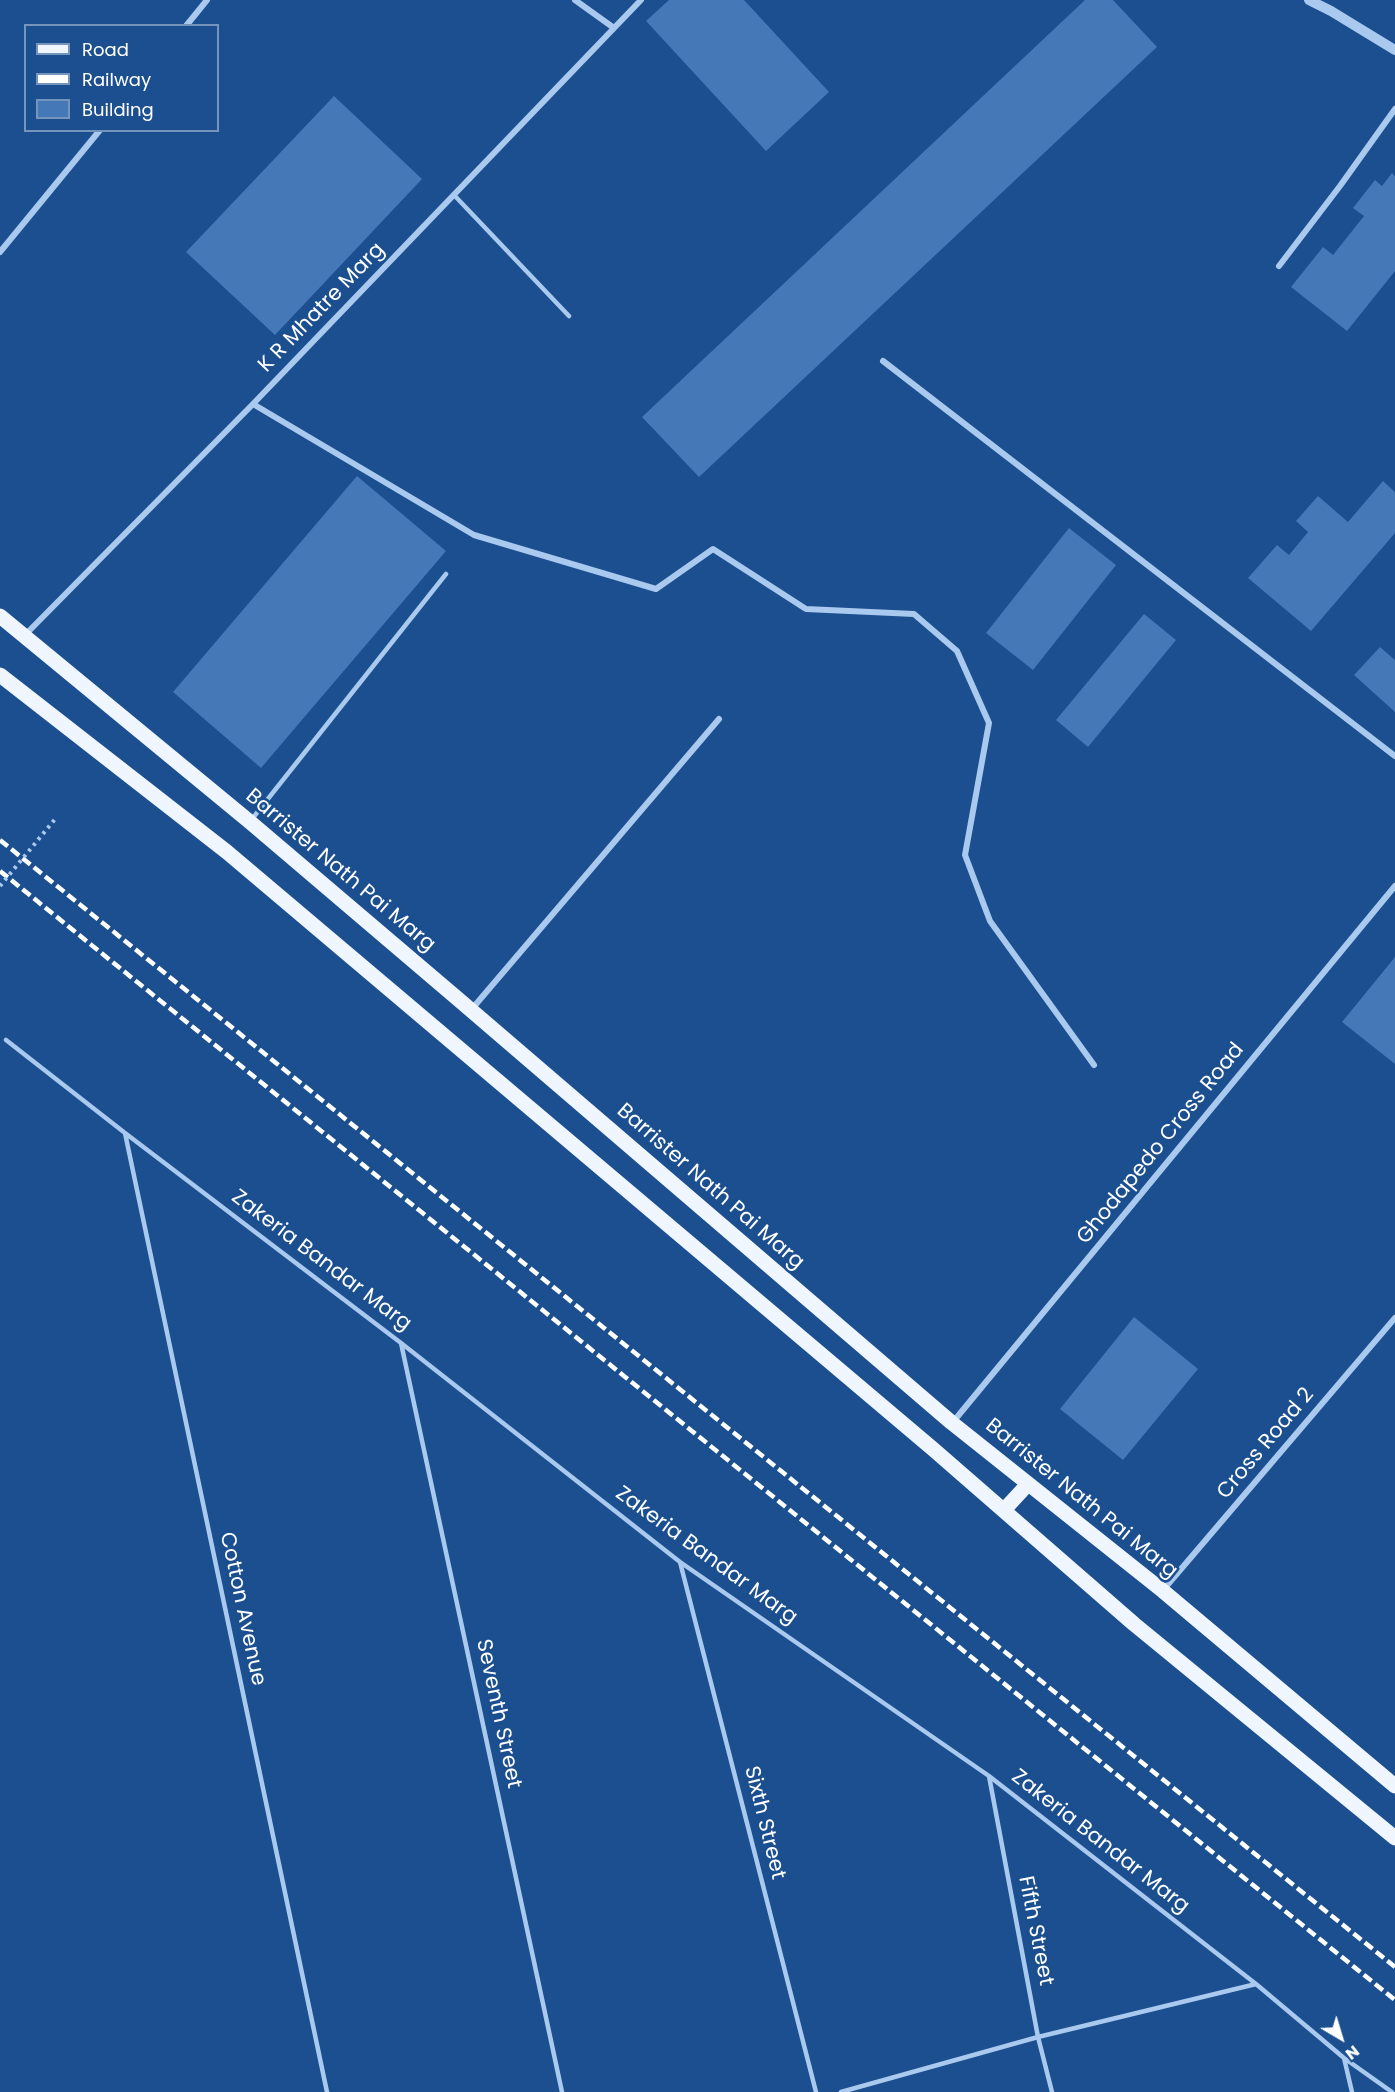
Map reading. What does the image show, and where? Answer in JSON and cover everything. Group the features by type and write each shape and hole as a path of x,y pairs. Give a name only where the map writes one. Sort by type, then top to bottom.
{"main road":[{"name":"Barrister Nath Pai Marg","path":"0,616 250,822 952,1423 1163,1591 1395,1786"},
{"path":"0,675 227,852 1004,1510 1134,1624 1395,1838"},
{"path":"1004,1510 1028,1484"}],"street":[{"path":"188,24 207,0"},
{"path":"576,0 614,28"},
{"name":"K R Mhatre Marg","path":"24,636 253,404 641,0"},
{"path":"1309,0 1331,10 1395,50"},
{"path":"1279,266 1395,109"},
{"path":"0,252 98,132"},
{"path":"884,361 1395,756"},
{"path":"253,404 474,535 656,589 713,549 806,609 914,614 957,651 989,723 965,855 990,921 1094,1065"},
{"path":"471,1010 719,719"},
{"name":"Ghodapedo Cross Road","path":"952,1423 1395,886"},
{"name":"Cross Road 2","path":"1163,1591 1395,1318"}],"lane":[{"path":"454,195 569,316"},
{"path":"250,822 446,574"},
{"name":"Zakeria Bandar Marg","path":"6,1040 401,1342 680,1562 989,1776 1256,1984 1344,2058 1392,2092"},
{"name":"Cotton Avenue","path":"125,1133 327,2092"},
{"name":"Seventh Street","path":"401,1342 562,2092"},
{"name":"Sixth Street","path":"680,1562 816,2092"},
{"name":"Fifth Street","path":"989,1776 1038,2037 1052,2092"},
{"path":"841,2092 1038,2037 1256,1984"},
{"path":"1344,2058 1352,2092"}],"path":[{"path":"0,886 56,818"}],"building":[{"path":"669,0 744,0 829,92 766,151 646,21"},
{"path":"1085,0 1113,0 1157,47 699,477 642,417"},
{"path":"334,96 422,179 275,335 186,252"},
{"path":"1392,173 1395,176 1395,271 1347,331 1291,287 1323,247 1333,255 1364,216 1353,208 1375,180 1382,186"},
{"path":"357,476 446,551 261,768 173,692"},
{"path":"1383,481 1395,492 1395,533 1311,631 1248,578 1277,545 1289,555 1308,532 1296,521 1318,496 1348,522"},
{"path":"1069,528 1116,565 1033,670 986,633"},
{"path":"1144,614 1176,640 1088,747 1056,720"},
{"path":"1380,647 1395,660 1395,712 1354,675"},
{"path":"1395,957 1395,1064 1342,1022"},
{"path":"1134,1317 1198,1369 1123,1460 1060,1409"}],"railway":[{"path":"0,840 1395,1967"},
{"path":"0,871 1395,2000"}]}
